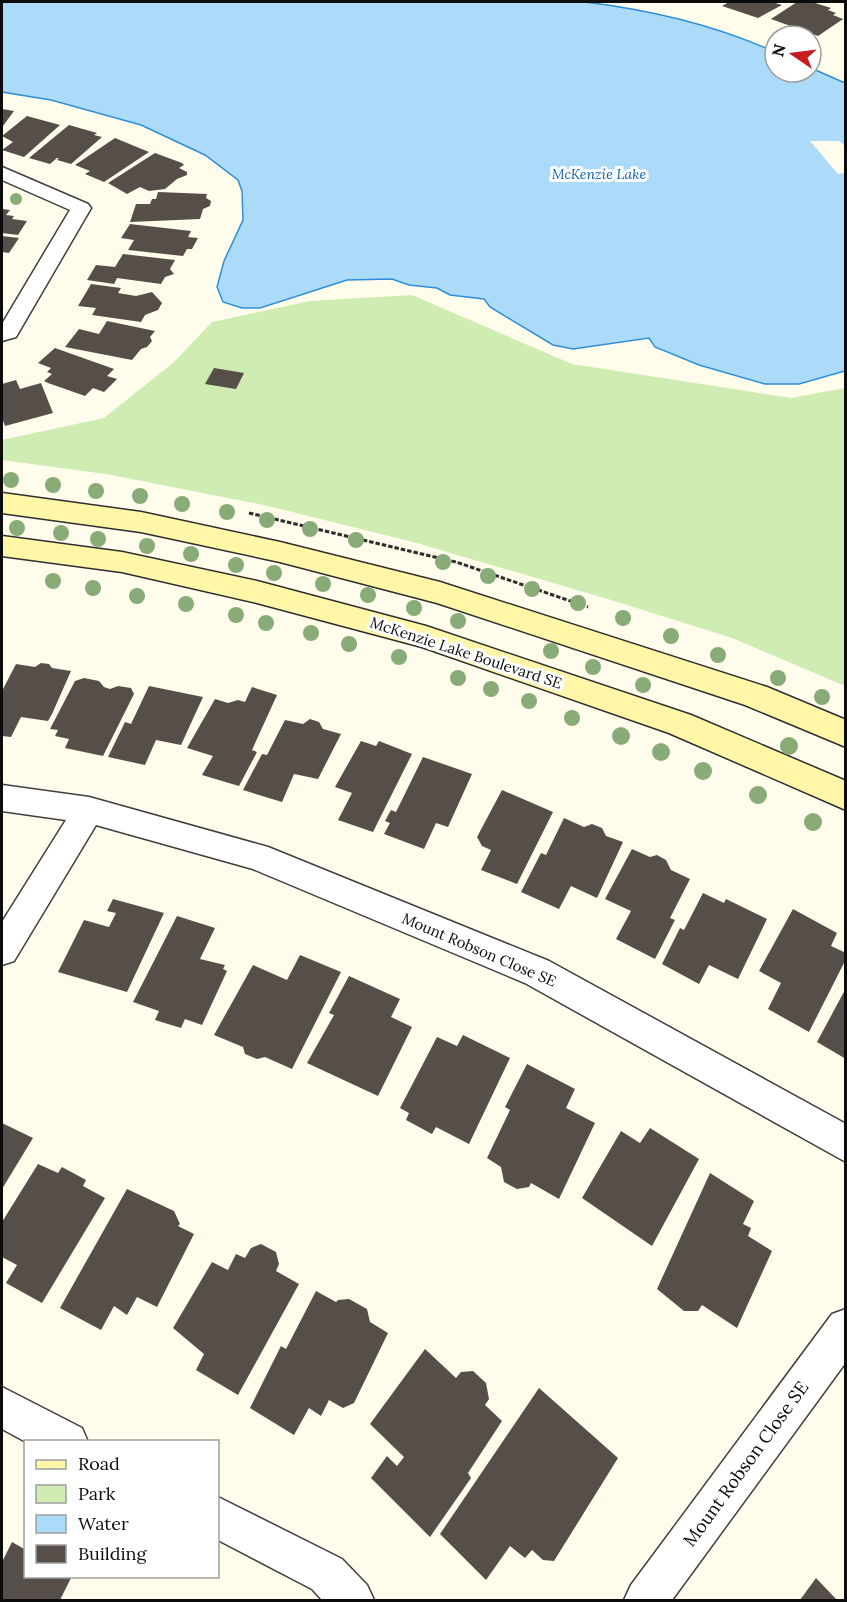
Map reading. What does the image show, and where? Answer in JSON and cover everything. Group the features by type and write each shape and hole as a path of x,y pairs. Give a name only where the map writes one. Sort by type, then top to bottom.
{"main road":[{"path":"2,503 141,522 280,552 440,593 756,696 846,734"},
{"name":"McKenzie Lake Boulevard SE","path":"2,546 122,562 257,592 426,637 680,724 846,796"}],"street":[{"path":"2,173 81,208 8,332 2,334"},
{"name":"Mount Robson Close SE","path":"2,798 89,810 257,858 537,972 846,1144"},
{"path":"2,950 89,810"},
{"name":"Mount Robson Close SE","path":"646,1600 846,1328"},
{"path":"2,1407 65,1440"},
{"path":"219,1519 327,1574 352,1600"}],"green space":[{"path":"412,295 572,364 791,398 845,388 845,686 732,638 413,542 264,505 106,474 2,460 2,440 104,418 174,362 212,322 310,301"}],"water":[{"name":"McKenzie Lake","path":"2,2 585,2 634,9 706,26 763,47 763,84 823,84 823,73 845,83 845,371 799,384 765,384 699,365 655,347 649,338 573,349 553,345 490,307 484,299 450,295 437,288 409,285 392,279 347,280 260,308 242,308 223,302 217,287 224,261 243,220 242,191 238,180 205,155 141,125 51,100 2,92"}],"pier":[{"path":"810,141 839,141 845,146 845,173 838,174"}],"building":[{"path":"729,2 772,2 782,5 758,18 722,6"},
{"path":"797,2 812,2 831,8 828,10 836,13 833,15 843,19 823,33 823,24 785,24 771,19"},
{"path":"2,109 14,111 3,126 2,126"},
{"path":"27,116 60,125 24,157 2,150 13,142 2,136"},
{"path":"69,125 97,133 94,135 102,137 71,164 57,160 59,158 50,164 29,158"},
{"path":"115,138 149,152 104,182 85,174 90,171 75,165"},
{"path":"155,153 182,163 184,165 179,168 187,172 187,175 177,179 165,189 149,191 140,187 127,194 108,183"},
{"path":"158,192 207,194 206,198 211,201 210,206 203,209 200,219 130,222 136,204 150,204 152,199 156,199"},
{"path":"2,209 10,210 6,215 14,216 12,219 27,221 18,235 2,233"},
{"path":"130,224 191,231 188,237 198,238 192,249 187,249 183,256 128,250 134,240 121,238"},
{"path":"2,236 19,238 9,253 2,252"},
{"path":"123,254 175,260 170,269 174,274 165,277 161,284 117,278 114,284 87,280 96,265 115,267"},
{"path":"91,284 121,288 118,293 136,296 152,292 162,303 158,310 145,315 141,322 92,315 96,308 78,306"},
{"path":"107,321 155,331 150,337 152,341 132,360 65,347 79,329 99,334"},
{"path":"55,348 114,369 107,376 117,379 104,392 93,388 85,396 44,381 52,374 47,372 51,368 38,363"},
{"path":"214,368 244,373 236,389 205,384"},
{"path":"16,380 20,389 41,383 53,413 5,426 2,418 2,384"},
{"path":"41,663 49,664 52,668 71,671 52,714 48,721 21,717 11,737 2,736 2,691 16,664 35,667"},
{"path":"84,678 99,681 104,687 110,689 118,686 131,688 134,694 103,756 65,748 69,739 55,736 58,730 50,729 75,681"},
{"path":"149,686 203,697 181,745 156,740 145,765 108,757 125,722 131,724"},
{"path":"252,687 277,695 252,750 257,752 239,786 202,775 213,756 187,748 215,699 228,703 238,700 245,702"},
{"path":"310,719 319,722 323,729 341,734 318,779 294,774 282,802 243,790 262,754 267,755 285,720 303,724"},
{"path":"361,741 376,746 379,741 412,754 373,832 338,820 352,793 335,787"},
{"path":"423,757 472,774 448,827 436,823 424,849 384,834 390,823 385,821 391,810 396,812"},
{"path":"502,790 553,812 517,884 481,870 491,850 482,846 477,837"},
{"path":"564,818 584,827 592,824 602,828 606,836 623,842 597,898 571,886 559,909 521,892 541,853 546,855"},
{"path":"632,849 650,857 657,855 666,860 671,870 690,879 670,918 675,920 655,959 616,939 631,911 605,899"},
{"path":"703,893 724,903 726,899 767,919 738,979 709,965 699,984 662,964 680,928 684,930"},
{"path":"113,899 164,913 127,992 58,972 84,920 109,927 116,913 107,911"},
{"path":"793,909 837,933 831,946 846,953 846,959 809,1032 768,1009 781,983 759,971"},
{"path":"177,916 215,928 200,959 225,965 223,969 227,971 202,1025 185,1019 181,1028 155,1020 159,1011 133,1002"},
{"path":"300,955 341,972 292,1069 265,1057 257,1059 245,1054 243,1047 214,1035 253,965 287,980"},
{"path":"349,976 400,999 391,1017 412,1027 378,1096 307,1063 334,1015 329,1013"},
{"path":"846,988 846,1059 817,1042"},
{"path":"463,1035 510,1058 469,1144 436,1127 432,1134 406,1120 409,1113 400,1108 437,1037 457,1046"},
{"path":"527,1064 575,1089 566,1108 595,1123 559,1199 531,1183 529,1187 517,1189 504,1182 501,1167 487,1158 510,1110 505,1107"},
{"path":"2,1123 33,1138 2,1189"},
{"path":"650,1128 699,1159 652,1246 582,1198 621,1131 640,1143"},
{"path":"38,1164 58,1173 62,1167 86,1180 83,1186 105,1198 42,1303 6,1283 17,1265 2,1257 2,1222"},
{"path":"710,1173 754,1201 743,1224 751,1228 748,1236 772,1251 737,1328 702,1305 698,1311 684,1311 657,1289"},
{"path":"127,1189 174,1211 180,1224 178,1226 194,1234 157,1307 137,1297 127,1315 114,1306 101,1330 60,1308"},
{"path":"261,1244 276,1252 279,1264 276,1271 299,1284 238,1395 196,1370 204,1354 173,1328 212,1262 228,1270 236,1254 245,1258 251,1248"},
{"path":"316,1291 336,1302 349,1299 367,1309 370,1322 388,1333 354,1403 343,1408 329,1400 321,1416 309,1408 294,1435 250,1408 281,1346 286,1349"},
{"path":"425,1349 456,1378 461,1372 473,1371 486,1383 489,1399 485,1405 502,1421 468,1473 471,1478 430,1537 371,1478 387,1456 397,1466 404,1457 370,1424"},
{"path":"539,1388 618,1458 554,1561 543,1560 532,1550 525,1558 510,1546 486,1580 440,1534"},
{"path":"12,1542 24,1549 24,1578 71,1578 60,1600 2,1600 2,1562"},
{"path":"816,1578 837,1600 800,1600"}]}
